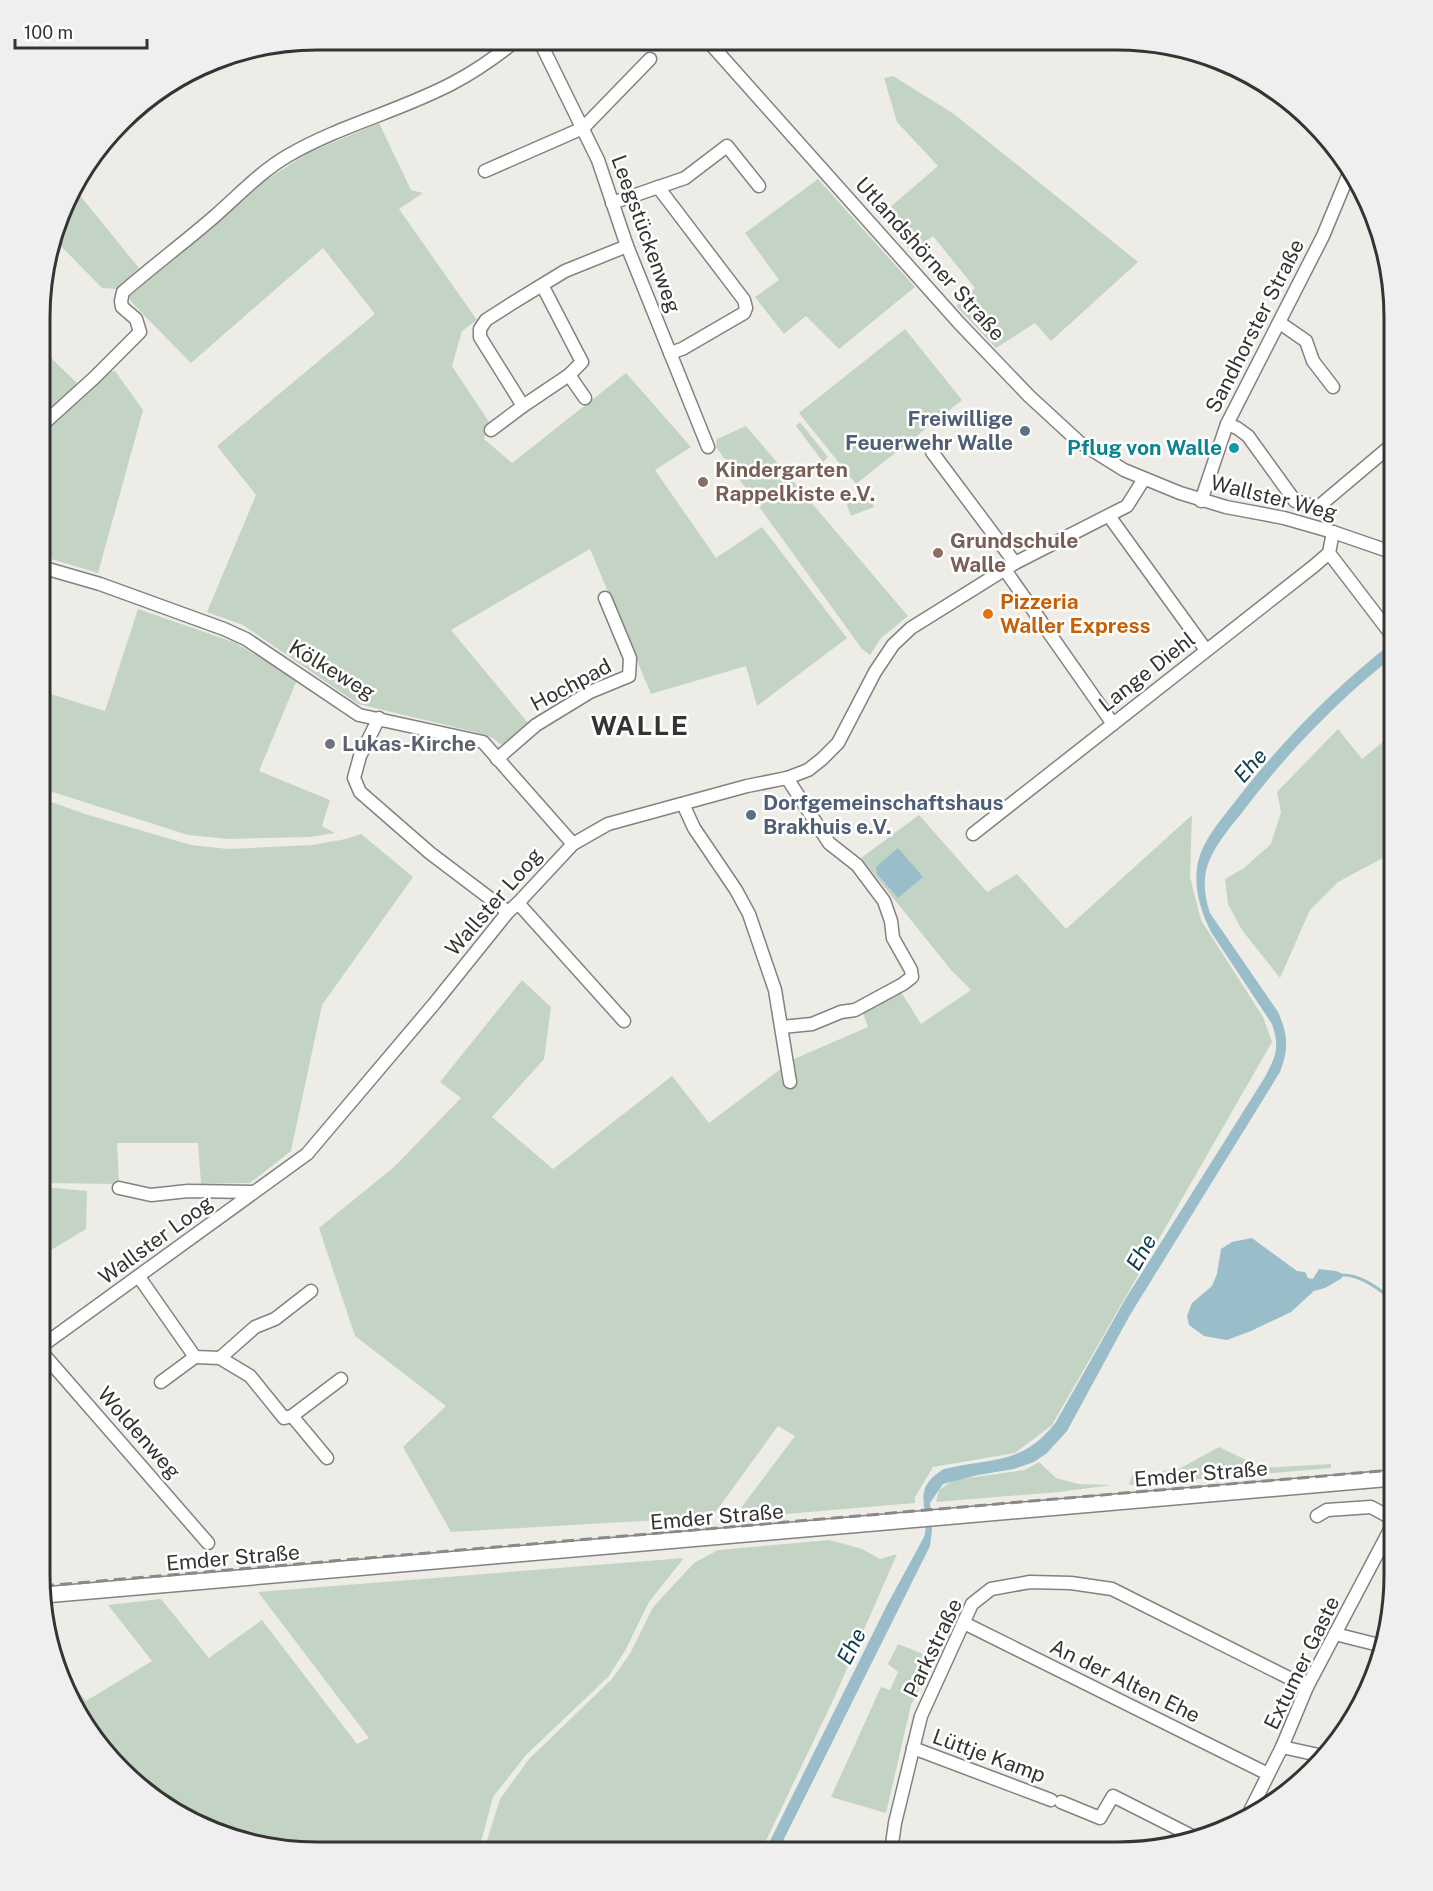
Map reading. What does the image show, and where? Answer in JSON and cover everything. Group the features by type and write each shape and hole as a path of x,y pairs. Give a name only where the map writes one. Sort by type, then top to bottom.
{"main road":[{"name":"Emder Straße","path":"50,1594 1384,1479"}],"street":[{"path":"50,418 140,332 136,319 122,307 123,292 215,216 260,175 286,156 319,139 452,83 489,62 504,50"},
{"name":"Leegstückenweg","path":"544,50 598,160 627,246 708,447"},
{"name":"Utlandshörner Straße","path":"716,50 960,324 1029,396 1079,442 1144,479"},
{"path":"485,171 583,128 650,59"},
{"path":"612,203 685,178 727,146 759,186"},
{"name":"Sandhorster Straße","path":"1201,501 1227,424 1323,236 1346,180"},
{"path":"658,187 744,300 746,308 744,313 682,349 670,352"},
{"path":"523,406 479,334 486,320 565,271 627,246"},
{"path":"491,430 582,364 582,358 542,285"},
{"path":"1280,323 1306,341 1313,361 1334,387"},
{"path":"569,375 585,398"},
{"path":"1227,424 1248,436 1295,501 1318,507 1384,451"},
{"path":"932,452 1113,723"},
{"name":"Wallster Weg","path":"1144,479 1201,501 1284,518 1384,550"},
{"name":"Wallster Loog","path":"50,1340 307,1154 434,1004 508,912 573,844 608,824 747,786 787,778 808,770 838,743 871,677 893,645 911,628 1010,567 1127,506 1144,479"},
{"path":"1109,516 1206,650"},
{"path":"1333,532 1329,553 1384,625"},
{"name":"Lange Diehl","path":"973,834 1329,553"},
{"name":"Kölkeweg","path":"50,570 100,584 246,639 359,715 483,742 573,844"},
{"name":"Hochpad","path":"496,759 536,724 590,692 629,676 630,658 605,598"},
{"path":"379,718 360,756 354,778 360,792 430,853 508,912"},
{"path":"782,1027 812,1024 841,1012 855,1010 912,977 911,970 893,938 891,921 884,901 857,865 829,843 787,778"},
{"path":"682,804 694,828 736,890 749,914 775,990 790,1082"},
{"path":"518,903 624,1021"},
{"path":"118,1188 151,1195 188,1191 253,1192"},
{"path":"139,1278 195,1356"},
{"path":"220,1358 255,1327 275,1319 311,1291"},
{"path":"161,1382 195,1356 220,1358 250,1376 284,1418 292,1416 341,1379"},
{"name":"Woldenweg","path":"50,1361 208,1543"},
{"path":"292,1416 327,1458"},
{"path":"1317,1516 1327,1510 1371,1507 1384,1514"},
{"name":"Extumer Gaste","path":"1255,1803 1307,1687 1384,1544"},
{"path":"1380,1553 1384,1554"},
{"name":"Parkstraße","path":"892,1842 921,1716 972,1604 991,1589 1040,1582 1071,1583 1112,1589 1307,1687"},
{"name":"An der Alten Ehe","path":"964,1623 1268,1774"},
{"path":"1335,1634 1374,1644"},
{"path":"1282,1747 1314,1754"},
{"name":"Lüttje Kamp","path":"913,1749 1100,1818 1113,1796 1185,1832"}],"green space":[{"path":"893,76 954,114 1138,262 1051,341 1035,323 996,348 956,306 975,288 933,236 911,252 881,215 938,166 897,122 884,78"},
{"path":"379,123 411,190 423,193 399,209 477,320 462,331 452,366 489,422 484,439 512,463 626,373 691,447 655,470 716,558 762,527 847,638 757,706 746,666 651,694 590,549 451,630 528,723 506,743 500,744 493,738 475,732 358,704 243,625 207,612 256,495 217,446 375,314 323,248 191,363 135,306 130,296 249,191 308,153"},
{"path":"818,179 915,287 839,349 806,316 784,334 755,297 779,280 745,233"},
{"path":"79,194 139,268 117,289 102,288 60,245"},
{"path":"905,329 962,400 856,484 799,413"},
{"path":"50,357 78,384 50,409"},
{"path":"115,371 143,410 98,573 50,559 50,424 109,372"},
{"path":"800,422 828,457 823,462 796,426"},
{"path":"746,426 908,616 881,638 870,655 862,649 716,447 717,439"},
{"path":"868,491 874,507 851,516 845,500"},
{"path":"138,609 236,643 297,680 259,771 330,800 322,826 335,833 309,837 228,839 188,835 50,791 50,694 105,711"},
{"path":"1338,729 1362,759 1384,741 1384,857 1338,882 1310,910 1280,978 1242,930 1228,904 1225,879 1244,868 1271,844 1281,812 1277,792"},
{"path":"50,802 191,845 228,849 312,845 361,834 413,877 322,1005 291,1151 250,1183 201,1184 198,1143 117,1143 119,1184 50,1183"},
{"path":"919,815 987,892 1017,874 1066,929 1192,815 1190,877 1201,920 1263,1017 1272,1042 1052,1425 1015,1453 933,1467 915,1497 915,1503 740,1518 738,1512 795,1436 778,1426 712,1517 451,1532 403,1447 446,1406 355,1336 319,1228 394,1167 461,1098 440,1082 522,980 551,1007 544,1059 492,1117 553,1169 672,1076 709,1123 794,1059 868,1027 863,1013 901,992 921,1024 971,990 951,970 861,858"},
{"path":"50,1188 87,1191 86,1229 50,1251"},
{"path":"1219,1447 1263,1468 1331,1464 1331,1468 1129,1485 1132,1475 1179,1469"},
{"path":"1039,1462 1056,1478 1078,1484 1112,1485 1059,1492 936,1502 939,1490 954,1480 1025,1470"},
{"path":"830,1540 862,1549 880,1559 897,1554 835,1696 765,1842 487,1842 500,1799 529,1759 612,1679 631,1652 653,1607 694,1563 718,1550"},
{"path":"684,1558 649,1602 625,1651 608,1677 526,1755 493,1797 481,1842 316,1842 281,1839 247,1832 198,1814 168,1797 140,1775 116,1751 94,1723 74,1685 86,1701 152,1661 108,1605 161,1599 209,1658 262,1620 357,1744 369,1738 258,1592"},
{"path":"898,1644 931,1657 933,1662 911,1705 886,1813 831,1797 881,1687 890,1690 898,1672 888,1664"}],"water":[{"path":"1384,649 1384,664 1333,709 1296,748 1226,833 1207,865 1205,886 1210,913 1278,1012 1281,1020 1286,1049 1280,1072 1130,1315 1067,1431 1047,1453 1034,1462 1014,1469 943,1484 930,1503 932,1530 930,1546 782,1842 769,1842 887,1605 924,1537 926,1527 924,1493 927,1485 944,1469 1005,1458 1018,1453 1031,1446 1056,1422 1126,1298 1265,1077 1276,1051 1272,1024 1211,932 1199,898 1196,880 1200,854 1213,831 1270,759 1329,697"},
{"path":"898,848 923,877 898,898 877,874 876,867"},
{"path":"1252,1238 1297,1271 1305,1272 1308,1278 1313,1279 1319,1269 1336,1271 1341,1273 1342,1278 1325,1288 1314,1291 1291,1312 1251,1331 1227,1340 1204,1336 1189,1325 1187,1316 1192,1303 1212,1286 1217,1274 1221,1249 1232,1242"}],"waterway":[{"path":"1341,1275 1355,1277 1384,1293"}],"railway":[{"path":"50,1585 1384,1471"}],"place":[{"name":"Freiwillige Feuerwehr Walle","path":"1025,431"},
{"name":"Pflug von Walle","path":"1234,448"},
{"name":"Kindergarten Rappelkiste e.V.","path":"703,482"},
{"name":"Grundschule Walle","path":"938,553"},
{"name":"Pizzeria Waller Express","path":"988,614"},
{"name":"Lukas-Kirche","path":"330,744"},
{"name":"Dorfgemeinschaftshaus Brakhuis e.V.","path":"751,815"}],"district":[{"name":"WALLE","path":"640,726"}],"water label":[{"name":"Ehe","path":"1250,765"},
{"name":"Ehe","path":"1141,1252"},
{"name":"Ehe","path":"851,1646"}]}
